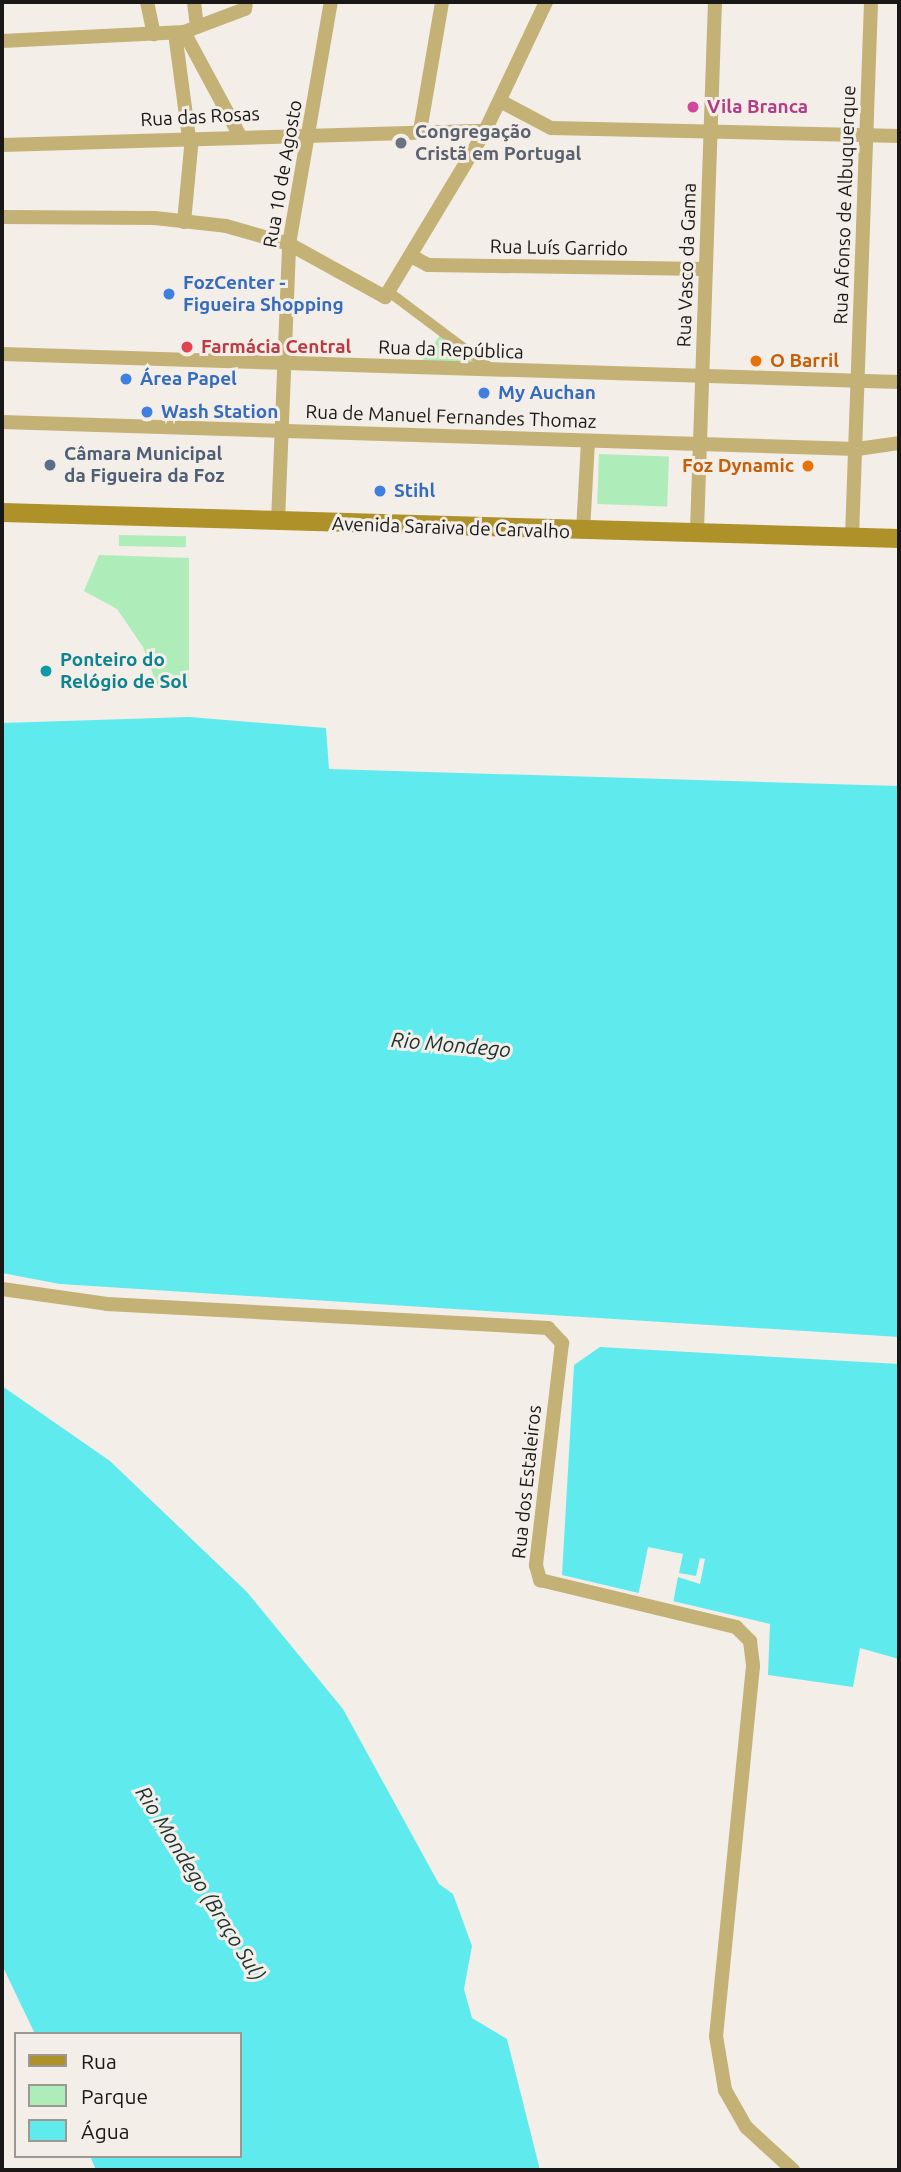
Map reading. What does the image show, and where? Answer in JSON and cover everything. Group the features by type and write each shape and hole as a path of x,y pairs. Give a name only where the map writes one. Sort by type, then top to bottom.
{"main road":[{"name":"Avenida Saraiva de Carvalho","path":"2,512 278,523 583,531 697,530 899,538"}],"street":[{"path":"147,2 155,34"},
{"path":"184,222 190,138 186,31 194,2"},
{"path":"2,41 186,31 246,9 246,2"},
{"name":"Rua 10 de Agosto","path":"278,523 280,364 289,244 331,2"},
{"path":"420,131 442,2"},
{"path":"387,294 413,257 485,131 547,2"},
{"name":"Rua Vasco da Gama","path":"697,530 715,2"},
{"name":"Rua Afonso de Albuquerque","path":"852,536 871,2"},
{"path":"186,31 239,134"},
{"path":"500,101 551,128 899,136"},
{"name":"Rua das Rosas","path":"2,145 239,134 485,131"},
{"path":"2,218 184,222 289,244 387,294 494,370"},
{"name":"Rua Luís Garrido","path":"413,257 428,265 706,270"},
{"name":"Rua da República","path":"2,354 899,382"},
{"name":"Rua de Manuel Fernandes Thomaz","path":"2,422 857,449 875,449 899,443"},
{"path":"583,531 588,441"},
{"path":"875,449 899,453"},
{"name":"Rua dos Estaleiros","path":"2,1289 107,1304 548,1328 562,1342 536,1565 540,1580 736,1627 750,1641 716,2036 724,2090 746,2127 793,2170"}],"green space":[{"path":"442,332 494,370 421,363"},
{"path":"599,454 669,456 667,506 597,504"},
{"path":"119,535 186,536 186,547 119,546"},
{"path":"99,555 189,558 189,689 158,688 143,647 117,609 84,591"}],"water":[{"name":"Rio Mondego","path":"189,717 326,728 329,769 899,786 899,1337 60,1284 2,1273 2,723"},
{"path":"600,1347 899,1364 899,1659 860,1648 853,1687 768,1675 770,1624 562,1575 574,1365"},
{"name":"Rio Mondego (Braço Sul)","path":"2,1386 110,1461 247,1592 343,1709 439,1884 453,1894 472,1946 464,1989 472,2018 507,2039 540,2170 96,2170 91,2158 242,2158 242,2032 34,2032 2,1965"}],"pier":[{"path":"648,1547 683,1554 679,1573 696,1576 700,1558 705,1559 700,1584 678,1577 673,1603 638,1596"}],"place":[{"name":"Vila Branca","path":"693,107"},
{"name":"Congregação Cristã em Portugal","path":"401,143"},
{"name":"FozCenter - Figueira Shopping","path":"169,294"},
{"name":"Farmácia Central","path":"187,347"},
{"name":"O Barril","path":"756,361"},
{"name":"Área Papel","path":"126,379"},
{"name":"My Auchan","path":"484,393"},
{"name":"Wash Station","path":"147,412"},
{"name":"Câmara Municipal da Figueira da Foz","path":"50,465"},
{"name":"Foz Dynamic","path":"808,466"},
{"name":"Stihl","path":"380,491"},
{"name":"Ponteiro do Relógio de Sol","path":"46,671"}]}
